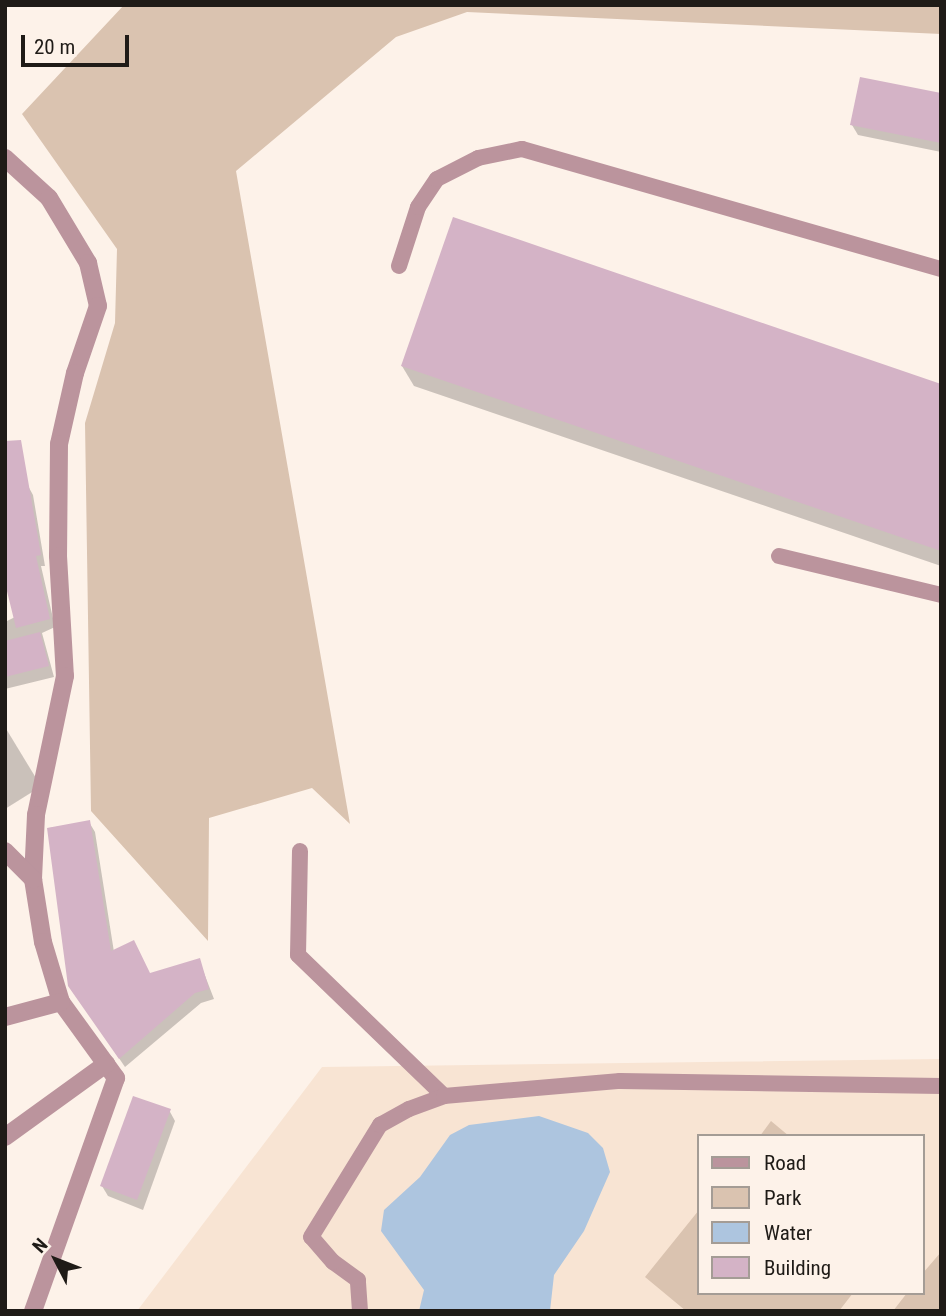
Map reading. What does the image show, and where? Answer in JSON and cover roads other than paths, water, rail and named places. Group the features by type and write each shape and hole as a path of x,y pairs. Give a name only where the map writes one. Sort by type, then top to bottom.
{"street":[{"path":"5,158 49,198 88,263 98,306 75,373 59,444 58,556 65,676 36,815 33,879 43,942 61,1002 117,1078 33,1311"},
{"path":"5,850 33,879"},
{"path":"5,1017 61,1002"},
{"path":"5,1137 106,1064"}],"lane":[{"path":"399,266 418,207 437,179 478,158 522,149 941,269"},
{"path":"779,555 941,595"},
{"path":"300,851 298,955 444,1096"},
{"path":"360,1311 358,1280 333,1262 311,1237 380,1125 444,1096 620,1081 941,1086"}],"water":[{"path":"539,1116 588,1133 603,1148 610,1172 584,1231 554,1275 550,1311 419,1311 424,1290 381,1231 384,1210 420,1177 450,1135 469,1125"}]}
